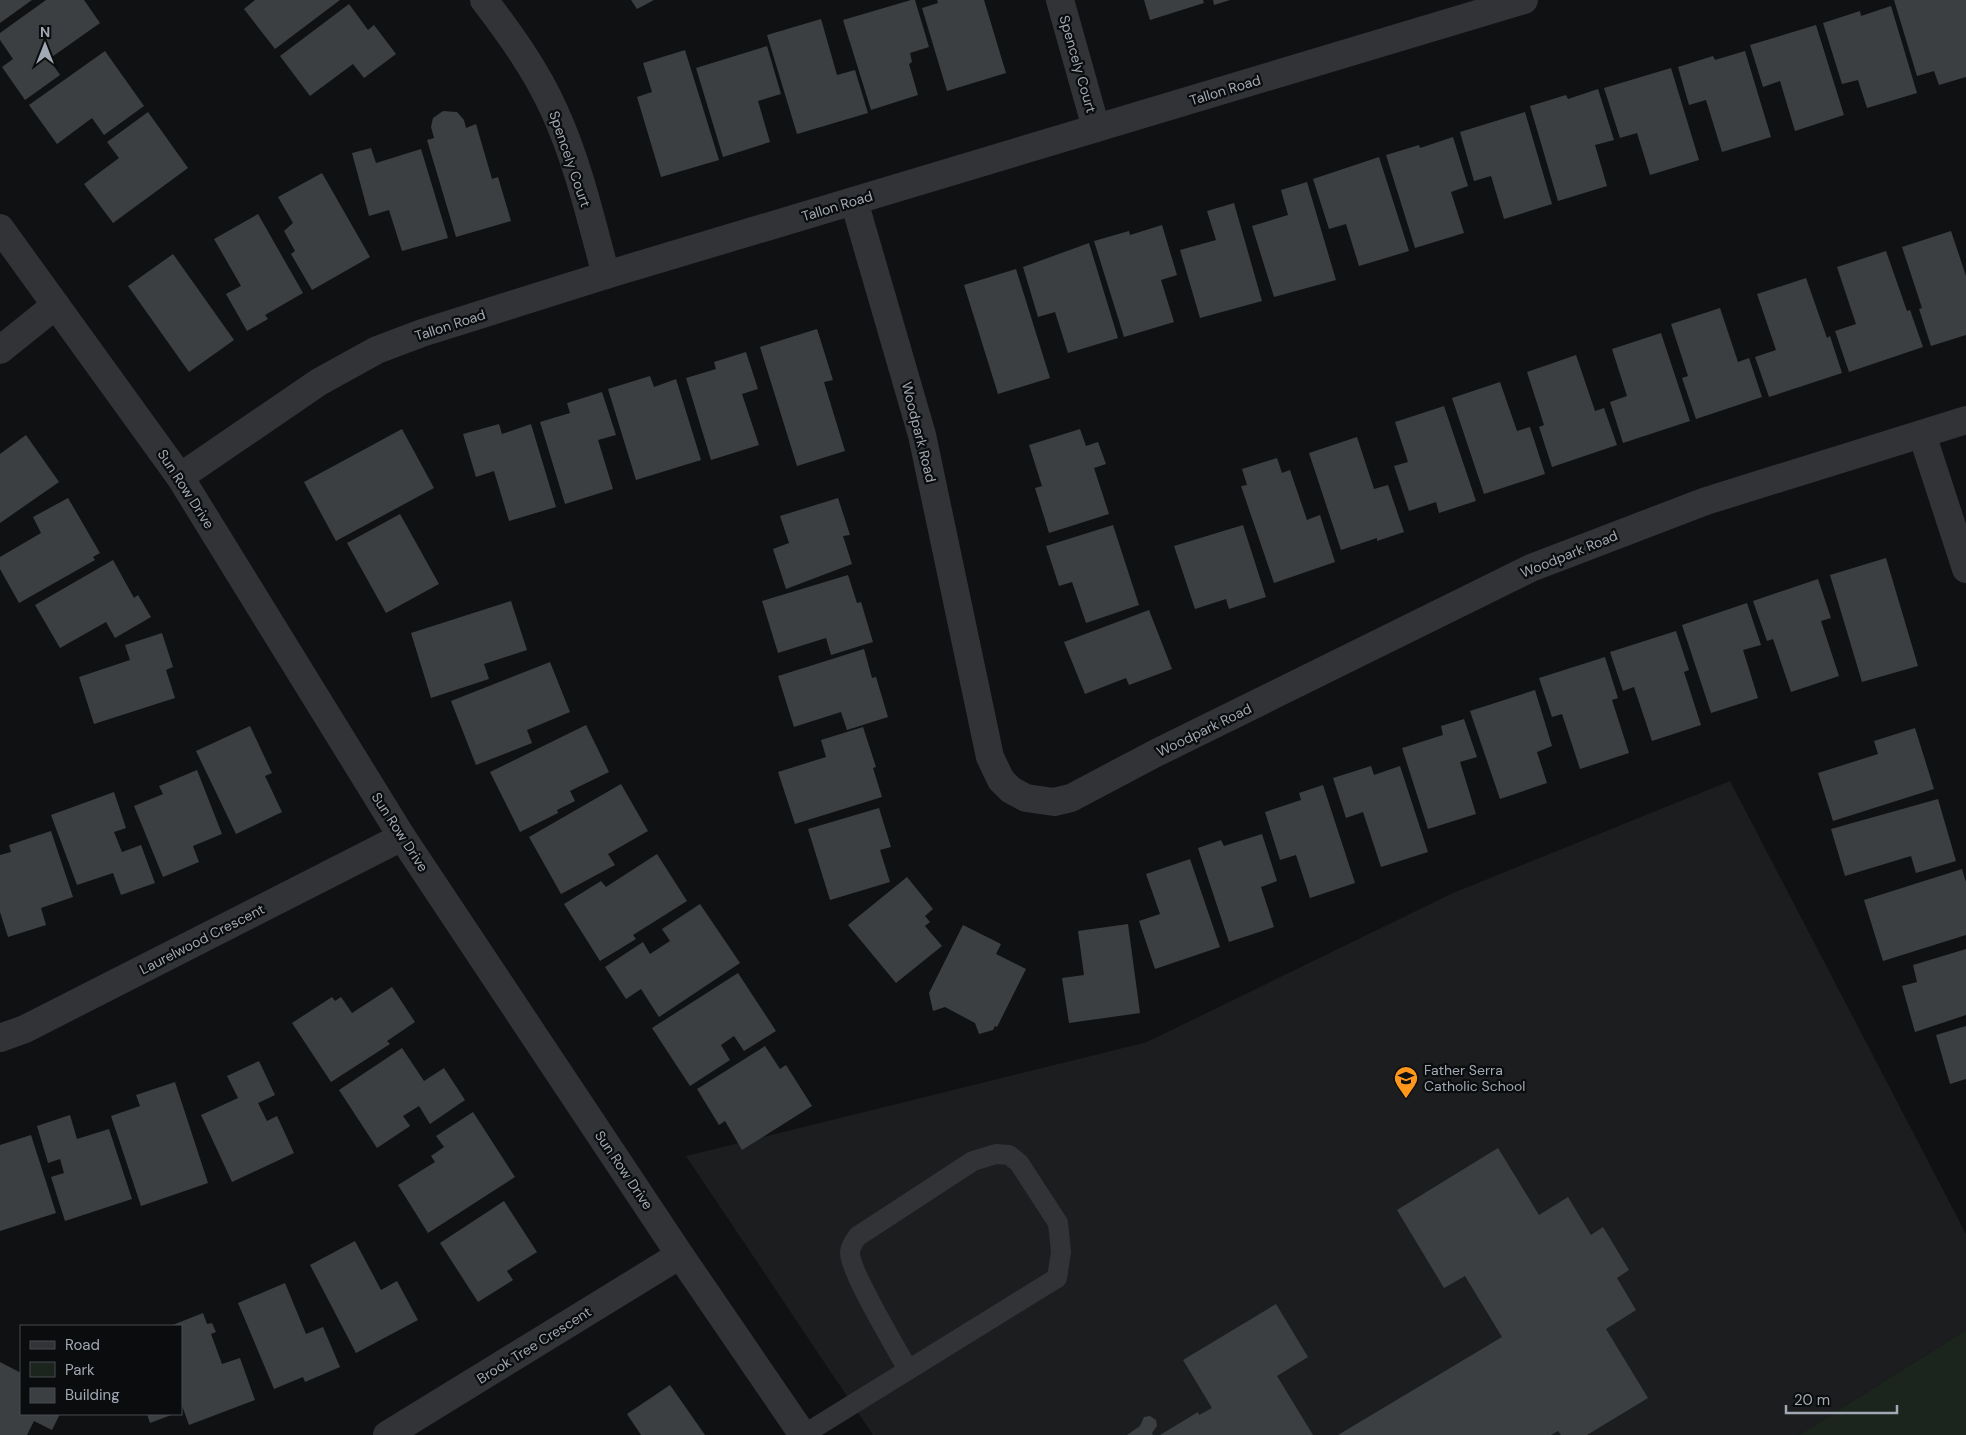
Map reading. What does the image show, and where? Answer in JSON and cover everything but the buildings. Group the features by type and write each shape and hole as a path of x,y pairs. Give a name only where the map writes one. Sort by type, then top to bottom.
{"street":[{"name":"Spencely Court","path":"484,0 532,68 554,110 570,149 606,275"},
{"name":"Spencely Court","path":"1060,0 1096,128"},
{"name":"Tallon Road","path":"180,477 319,382 377,350 422,333 606,275 1524,0"},
{"name":"Woodpark Road","path":"854,202 922,435 990,757 1001,780 1011,790 1026,798 1054,802 1071,798 1156,753 1531,568 1706,501 1966,420"},
{"name":"Sun Row Drive","path":"0,228 180,477 402,837 680,1256 803,1435"},
{"path":"0,350 56,305"},
{"path":"1922,434 1966,569"},
{"name":"Laurelwood Crescent","path":"0,1038 24,1029 402,837"},
{"name":"Brook Tree Crescent","path":"387,1435 680,1256"}],"lane":[{"path":"803,1435 908,1370 1056,1278 1061,1252 1058,1223 1020,1163 1009,1155 996,1154 973,1161 858,1236 854,1241 850,1252 858,1277 908,1370"}],"shaded area":[{"name":"Father Serra Catholic School","path":"1730,781 1966,1234 1966,1330 1799,1435 873,1435 686,1156 1147,1042 1453,893"}],"green space":[{"path":"1966,1330 1966,1435 1799,1435"}],"place":[{"name":"Father Serra Catholic School","path":"1406,1099"}]}
